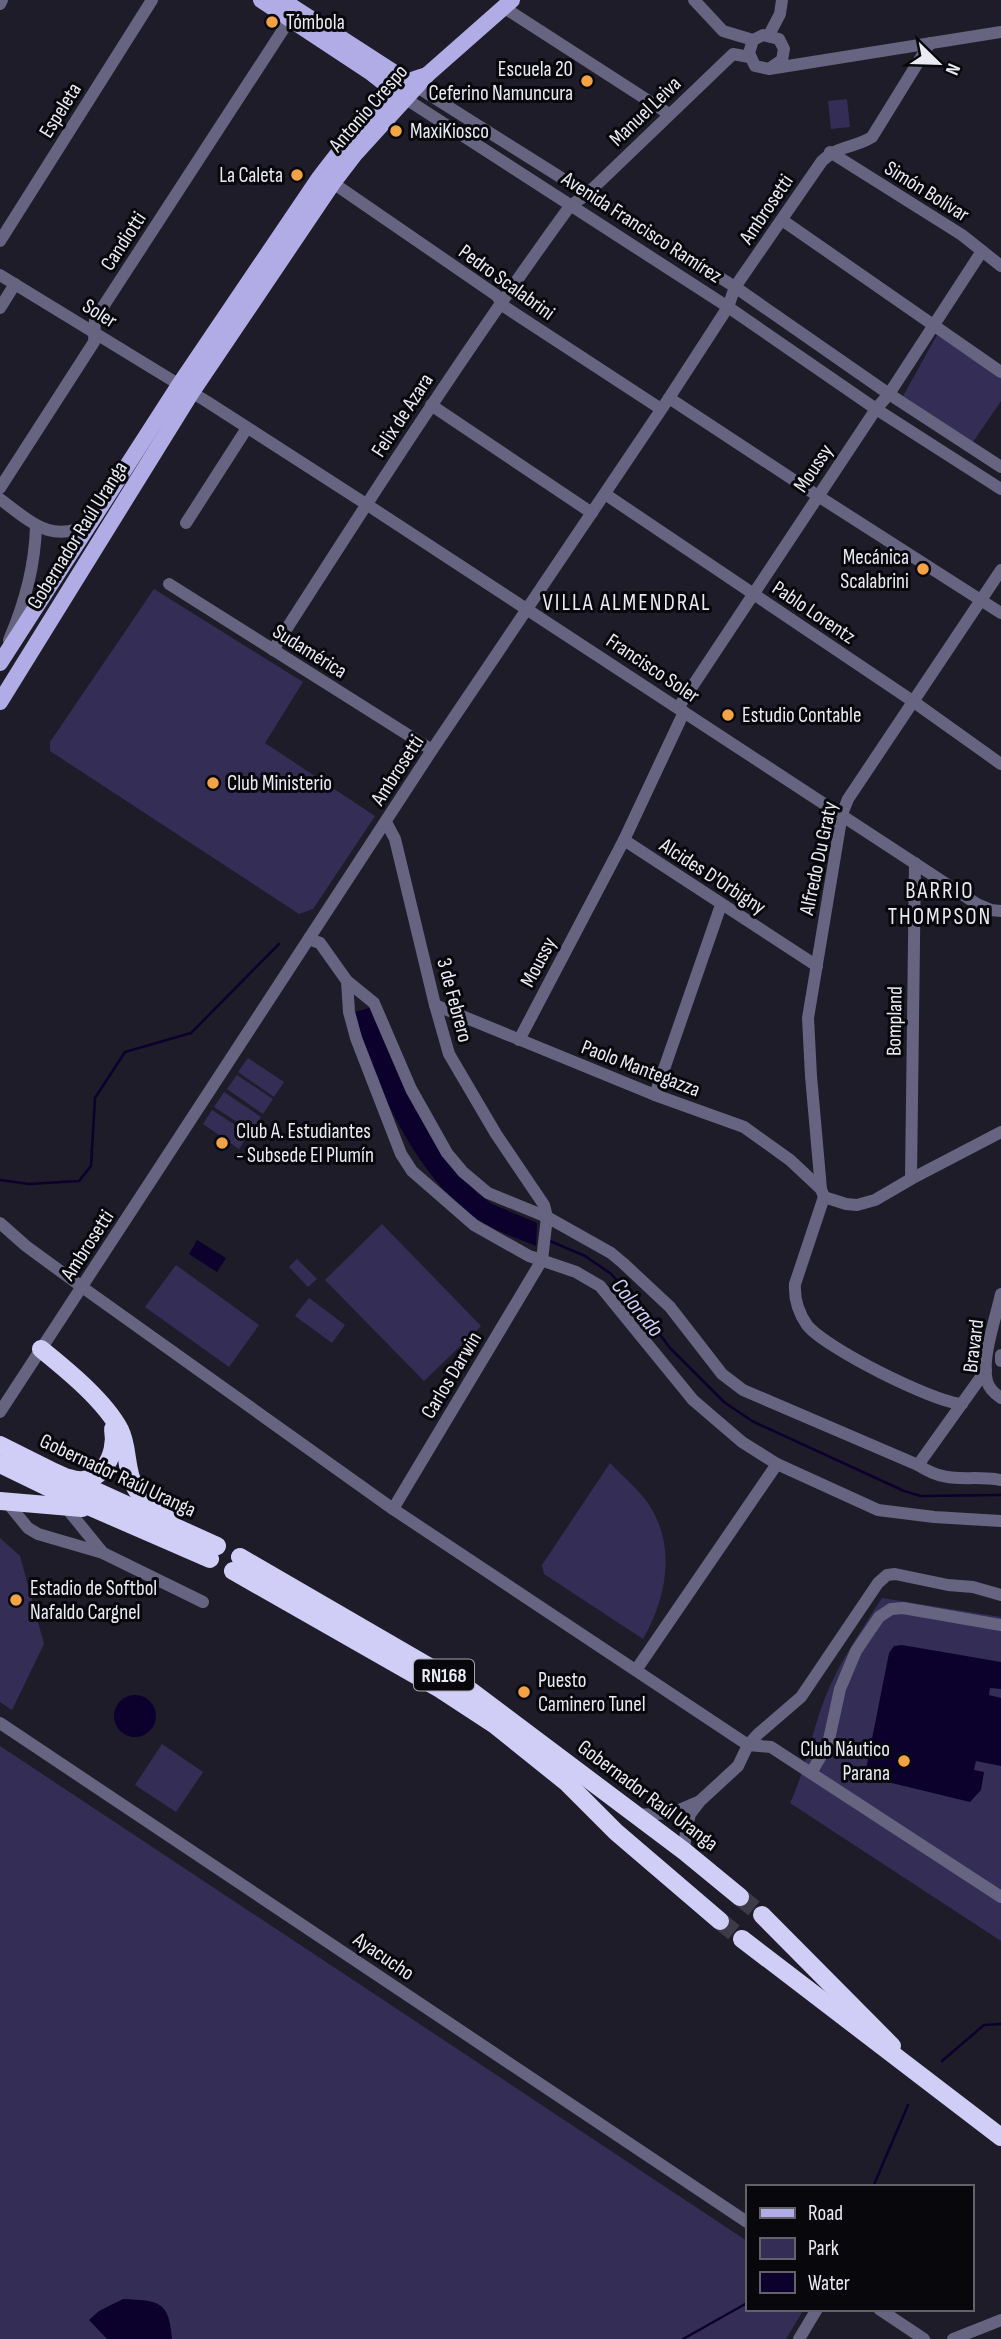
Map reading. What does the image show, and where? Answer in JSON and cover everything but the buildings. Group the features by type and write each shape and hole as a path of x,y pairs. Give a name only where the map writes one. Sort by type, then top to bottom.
{"highway":[{"path":"41,1349 107,1413 121,1432 134,1486 184,1531"},
{"path":"52,1480 77,1481 93,1477 102,1471 114,1451 115,1440 107,1413"},
{"name":"Gobernador Raúl Uranga","path":"2,1452 96,1509 214,1552 184,1531 52,1480"},
{"path":"3,1501 96,1509"},
{"name":"Gobernador Raúl Uranga","path":"720,1921 616,1832 566,1782 495,1725 236,1564 471,1691 684,1851 740,1897"},
{"path":"762,1915 874,2025 911,2067"},
{"path":"742,1940 1001,2137"}],"main road":[{"name":"Avenida Francisco Ramírez","path":"261,0 411,87"},
{"name":"Avenida Francisco Ramírez","path":"282,0 411,87"},
{"path":"411,87 508,4"},
{"name":"Antonio Crespo","path":"186,388 333,183 411,87"},
{"name":"Antonio Crespo","path":"186,388 326,169 358,130 411,87"},
{"name":"Gobernador Raúl Uranga","path":"0,661 91,523 186,388"},
{"name":"Gobernador Raúl Uranga","path":"0,702 186,388"}],"street":[{"name":"Espeleta","path":"0,241 152,0"},
{"path":"694,0 723,31 733,54 749,57"},
{"path":"769,34 780,14 782,0"},
{"path":"508,4 669,114"},
{"name":"Candiotti","path":"0,488 94,342 96,319 290,19"},
{"path":"723,31 753,40"},
{"path":"802,64 784,49 779,39 769,34 763,34 753,40 749,48 749,57 755,66 769,69 802,64 930,43 1001,32"},
{"path":"830,152 872,136 930,43"},
{"path":"769,69 782,60 784,49"},
{"name":"Manuel Leiva","path":"570,205 586,195 733,54"},
{"name":"Avenida Francisco Ramírez","path":"411,87 735,287 889,394 1001,467"},
{"name":"Avenida Francisco Ramírez","path":"411,87 570,205 1001,489"},
{"name":"Ambrosetti","path":"0,1412 432,750 665,404 728,307 735,287 830,152"},
{"name":"Simón Bolívar","path":"830,152 962,235 1001,266"},
{"name":"Pedro Scalabrini","path":"333,183 496,295 505,307 818,496 1001,613"},
{"name":"Felix de Azara","path":"272,650 500,301 570,205"},
{"path":"782,220 1001,372"},
{"name":"Moussy","path":"519,1040 624,840 681,710 753,595 982,251"},
{"name":"Soler","path":"0,275 186,388"},
{"path":"0,307 15,284"},
{"name":"Francisco Soler","path":"186,388 977,904 1001,911"},
{"path":"431,405 592,513"},
{"path":"186,523 247,428"},
{"name":"Pablo Lorentz","path":"605,494 914,702 1001,764"},
{"path":"0,499 36,526 50,531 64,533 91,523"},
{"path":"0,661 30,579 36,526"},
{"name":"Alfredo Du Graty","path":"822,1193 808,1018 842,814 848,799 1001,570"},
{"name":"Sudamérica","path":"169,584 432,750"},
{"name":"3 de Febrero","path":"386,822 394,839 449,1054 522,1174 544,1205 547,1222"},
{"name":"Alcides D'Orbigny","path":"624,840 817,966"},
{"name":"Bompland","path":"911,1179 915,863"},
{"path":"655,1095 721,905"},
{"path":"309,939 320,943 346,981 374,1003 411,1089 447,1153 477,1185 488,1193 611,1253 670,1307 730,1382 743,1391 918,1465 930,1473 945,1478 986,1477 1001,1480"},
{"path":"346,981 349,1013 356,1038 407,1164 433,1191 474,1224 529,1256 543,1257 600,1286 693,1400 742,1442 777,1464 878,1510 1001,1521"},
{"name":"Paolo Mantegazza","path":"435,1004 655,1095 744,1127 790,1160 822,1193"},
{"path":"962,1404 951,1403 894,1379 821,1338 808,1327 798,1310 794,1298 795,1284 822,1193 846,1204 857,1205 875,1200 1001,1132"},
{"path":"790,1160 805,1158 818,1147"},
{"path":"543,1257 547,1222"},
{"path":"0,1223 26,1246 82,1287 393,1509 748,1745 771,1748 1001,1897"},
{"name":"Carlos Darwin","path":"393,1509 543,1257"},
{"name":"Bravard","path":"1001,1294 986,1370 987,1383 1001,1398"},
{"name":"Bravard","path":"1001,1355 1001,1361"},
{"path":"918,1465 986,1370"},
{"path":"636,1670 777,1464"},
{"path":"52,1480 65,1506 103,1553"},
{"path":"3,1501 28,1528 38,1534 103,1553 203,1602"},
{"path":"684,1851 691,1814 700,1801 738,1766 748,1745 802,1698 877,1583 895,1574 972,1587 1001,1595"},
{"path":"811,1773 828,1744 840,1689 856,1651 879,1617 891,1609 903,1608 1001,1625"},
{"name":"Ayacucho","path":"0,1723 746,2221"},
{"path":"635,1815 672,1813 700,1801"},
{"path":"799,2339 816,2311"},
{"path":"882,2311 924,2339"},
{"path":"953,2339 1001,2320"}],"green space":[{"path":"847,99 850,127 831,129 828,101"},
{"path":"937,335 1001,377 1001,401 973,442 903,396"},
{"name":"Club Ministerio","path":"154,589 303,682 265,743 375,816 313,909 299,914 50,751 50,742"},
{"path":"248,1058 284,1082 274,1097 238,1072"},
{"path":"237,1075 273,1099 263,1114 227,1089"},
{"path":"224,1092 261,1117 251,1131 214,1107"},
{"path":"212,1110 249,1134 239,1149 203,1124"},
{"path":"382,1224 481,1326 424,1381 325,1280"},
{"path":"297,1259 317,1279 308,1287 289,1267"},
{"path":"176,1265 259,1325 229,1367 145,1307"},
{"path":"309,1298 345,1325 332,1343 295,1316"},
{"path":"610,1463 647,1502 664,1540 666,1557 662,1591 643,1639 544,1574 542,1565"},
{"name":"Estadio de Softbol Nafaldo Cargnel","path":"0,1538 20,1556 44,1644 12,1710 0,1702"},
{"name":"Club Náutico Parana","path":"882,1598 1001,1617 1001,1941 790,1803 830,1686"},
{"path":"162,1744 203,1772 176,1812 135,1785"},
{"path":"0,1746 746,2240 746,2311 803,2311 786,2339 0,2339"}],"water":[{"path":"372,1007 443,1156 477,1193 492,1204 537,1223 536,1246 498,1231 455,1202 417,1154 385,1097 362,1039 355,1012"},
{"path":"197,1240 226,1258 217,1272 189,1254"},
{"path":"902,1645 1001,1662 1001,1689 990,1688 989,1695 1001,1698 1001,1766 976,1761 974,1770 984,1772 981,1790 970,1802 871,1778 866,1769 889,1653 894,1646"},
{"path":"135,1695 150,1701 156,1716 150,1731 135,1737 120,1731 114,1716 120,1701"},
{"path":"123,2299 160,2305 168,2317 172,2339 107,2339 89,2320 99,2311"}],"waterway":[{"name":"Colorado","path":"0,1180 29,1184 79,1181 91,1166 95,1098 125,1052 191,1033 279,944"},
{"name":"Colorado","path":"550,1241 585,1256 610,1273 670,1348 724,1402 752,1421 904,1491 921,1496 1001,1495"},
{"path":"942,2061 984,2025 1001,2024"},
{"path":"874,2185 908,2105"},
{"path":"683,2339 746,2304"}],"tunnel":[{"path":"740,1897 762,1915"},
{"path":"720,1921 742,1939"}],"place":[{"name":"Tómbola","path":"272,22"},
{"name":"Escuela 20 Ceferino Namuncura","path":"587,81"},
{"name":"MaxiKiosco","path":"396,131"},
{"name":"La Caleta","path":"297,175"},
{"name":"Mecánica Scalabrini","path":"923,569"},
{"name":"Estudio Contable","path":"728,715"},
{"name":"Club Ministerio","path":"213,783"},
{"name":"Club A. Estudiantes - Subsede El Plumín","path":"222,1143"},
{"name":"Estadio de Softbol Nafaldo Cargnel","path":"16,1600"},
{"name":"Puesto Caminero Tunel","path":"524,1692"},
{"name":"Club Náutico Parana","path":"904,1761"}],"district":[{"name":"VILLA ALMENDRAL","path":"627,602"},
{"name":"BARRIO THOMPSON","path":"940,903"}]}
